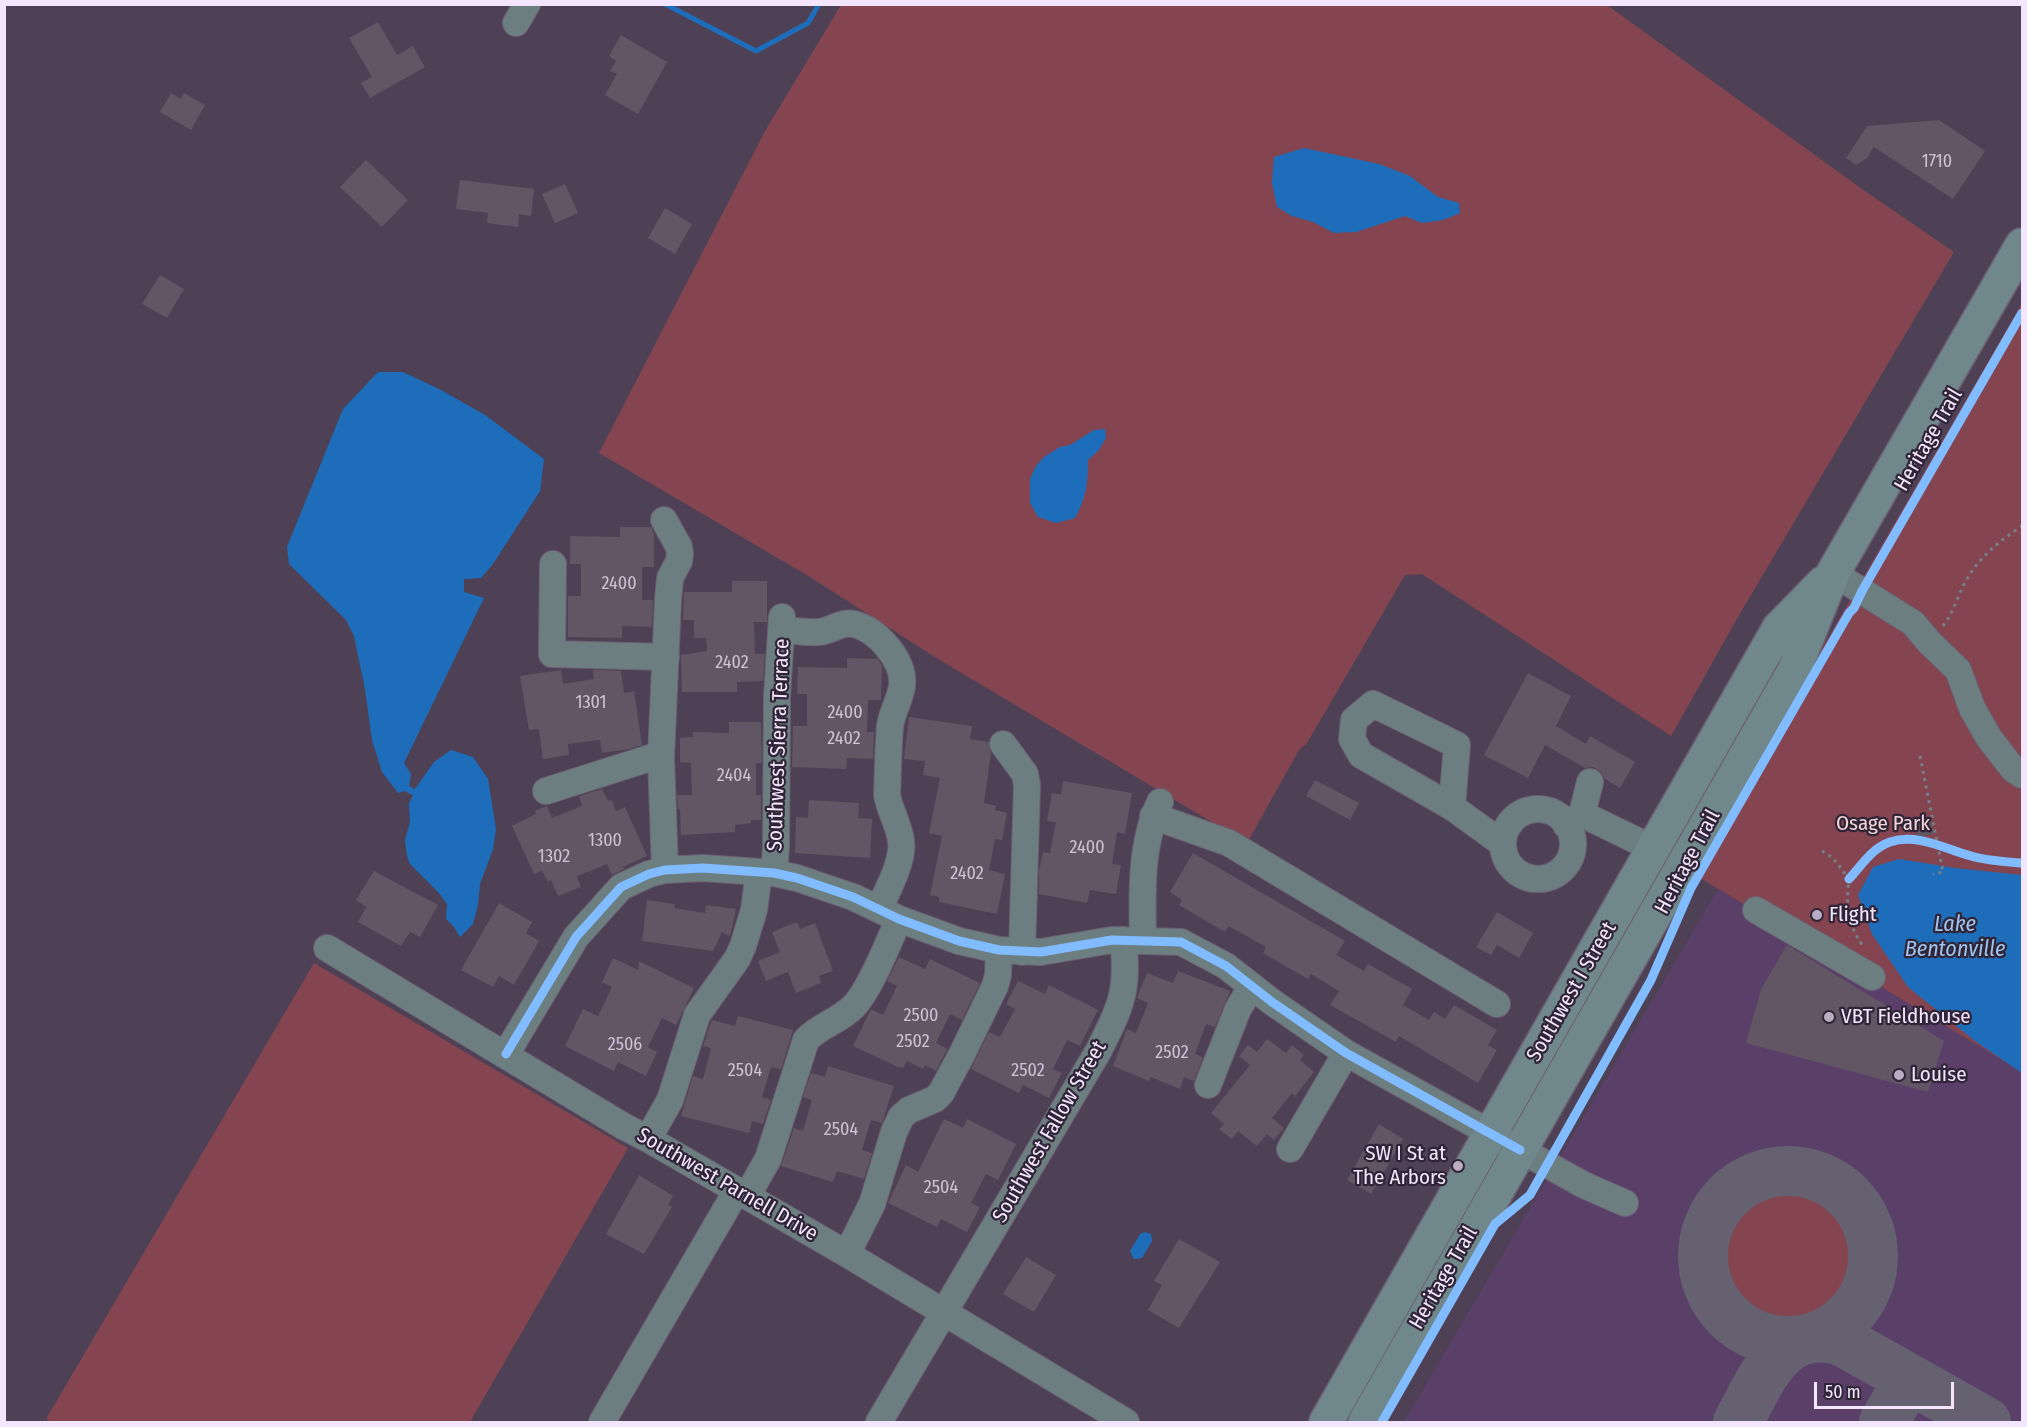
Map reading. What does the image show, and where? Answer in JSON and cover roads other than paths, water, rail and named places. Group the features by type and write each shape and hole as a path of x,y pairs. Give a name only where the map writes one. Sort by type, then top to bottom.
{"main road":[{"name":"Southwest I Street","path":"1365,1422 1794,671 1833,573 2022,245"},
{"name":"Southwest I Street","path":"1326,1422 1779,628 1833,573"}],"street":[{"path":"664,520 679,547 680,554 670,578 661,757 665,870"},
{"path":"553,564 552,654 666,657"},
{"path":"1833,573 1913,623 1958,670 1972,708 1989,738 2013,769 2022,775"},
{"name":"Southwest Sierra Terrace","path":"648,1139 670,1100 698,1015 737,959 743,946 776,847 777,696 782,623 819,632 843,624 855,624 881,640 900,668 902,684 891,722 887,795 902,844 889,914"},
{"path":"1452,807 1457,745 1373,704 1354,720 1352,739 1361,755 1452,807 1503,844"},
{"path":"847,1254 872,1204 894,1132 901,1117 909,1110 934,1099 941,1093 962,1054 1010,951 1027,786 1025,774 1003,744"},
{"path":"546,790 653,757 661,757"},
{"path":"1590,782 1574,820 1572,852 1560,871 1550,877 1528,878 1518,873 1510,865 1504,855 1504,833 1510,822 1519,814 1530,810 1554,813 1574,820 1654,849"},
{"name":"Southwest Fallow Street","path":"879,1422 1113,1023 1119,1005 1142,897 1149,830 1157,809 1229,843 1497,1004"},
{"path":"506,1054 576,937 621,887 649,874 665,870 703,868 767,873 797,878 853,897 889,914 959,941 1010,951 1041,952 1073,945 1133,940 1181,942 1226,966 1346,1053 1584,1185 1625,1203"},
{"path":"1756,910 1872,977"},
{"path":"602,1422 742,1193 768,1159 806,1040 816,1030 846,1013 854,1006 867,987 889,914"},
{"name":"Southwest Parnell Drive","path":"327,948 623,1126 847,1254 1126,1422"},
{"path":"1208,1085 1238,1009 1252,986"},
{"path":"1290,1149 1346,1053"}],"water":[{"path":"1304,148 1379,164 1410,176 1438,197 1459,203 1460,213 1443,220 1422,223 1405,216 1356,232 1334,233 1313,222 1292,216 1277,207 1272,183 1274,157"},
{"path":"378,372 403,372 441,390 485,415 544,459 540,491 493,564 481,578 464,579 464,592 484,598 404,763 411,774 409,786 415,789 434,762 451,750 473,757 488,779 496,829 493,849 480,884 473,924 460,937 446,919 447,904 410,864 407,856 405,840 410,822 409,803 413,795 404,791 398,793 382,772 372,740 365,689 354,636 346,620 289,564 287,547 343,409"},
{"path":"1105,429 1106,438 1099,450 1088,460 1086,490 1075,518 1056,523 1038,517 1030,503 1030,479 1036,466 1044,457 1060,447 1070,445 1094,430"},
{"name":"Lake Bentonville","path":"1899,859 2022,875 2022,1073 1975,1041 1908,987 1872,934 1858,895 1873,867"},
{"path":"1145,1232 1151,1234 1152,1241 1142,1258 1134,1259 1130,1251 1140,1234"}],"waterway":[{"path":"665,4 756,51 808,23 819,4"}],"place":[{"name":"Flight","path":"1817,915"},
{"name":"VBT Fieldhouse","path":"1829,1017"},
{"name":"Louise","path":"1899,1075"},
{"name":"SW I St at The Arbors","path":"1458,1166"}],"park label":[{"name":"Osage Park","path":"1883,824"}]}
